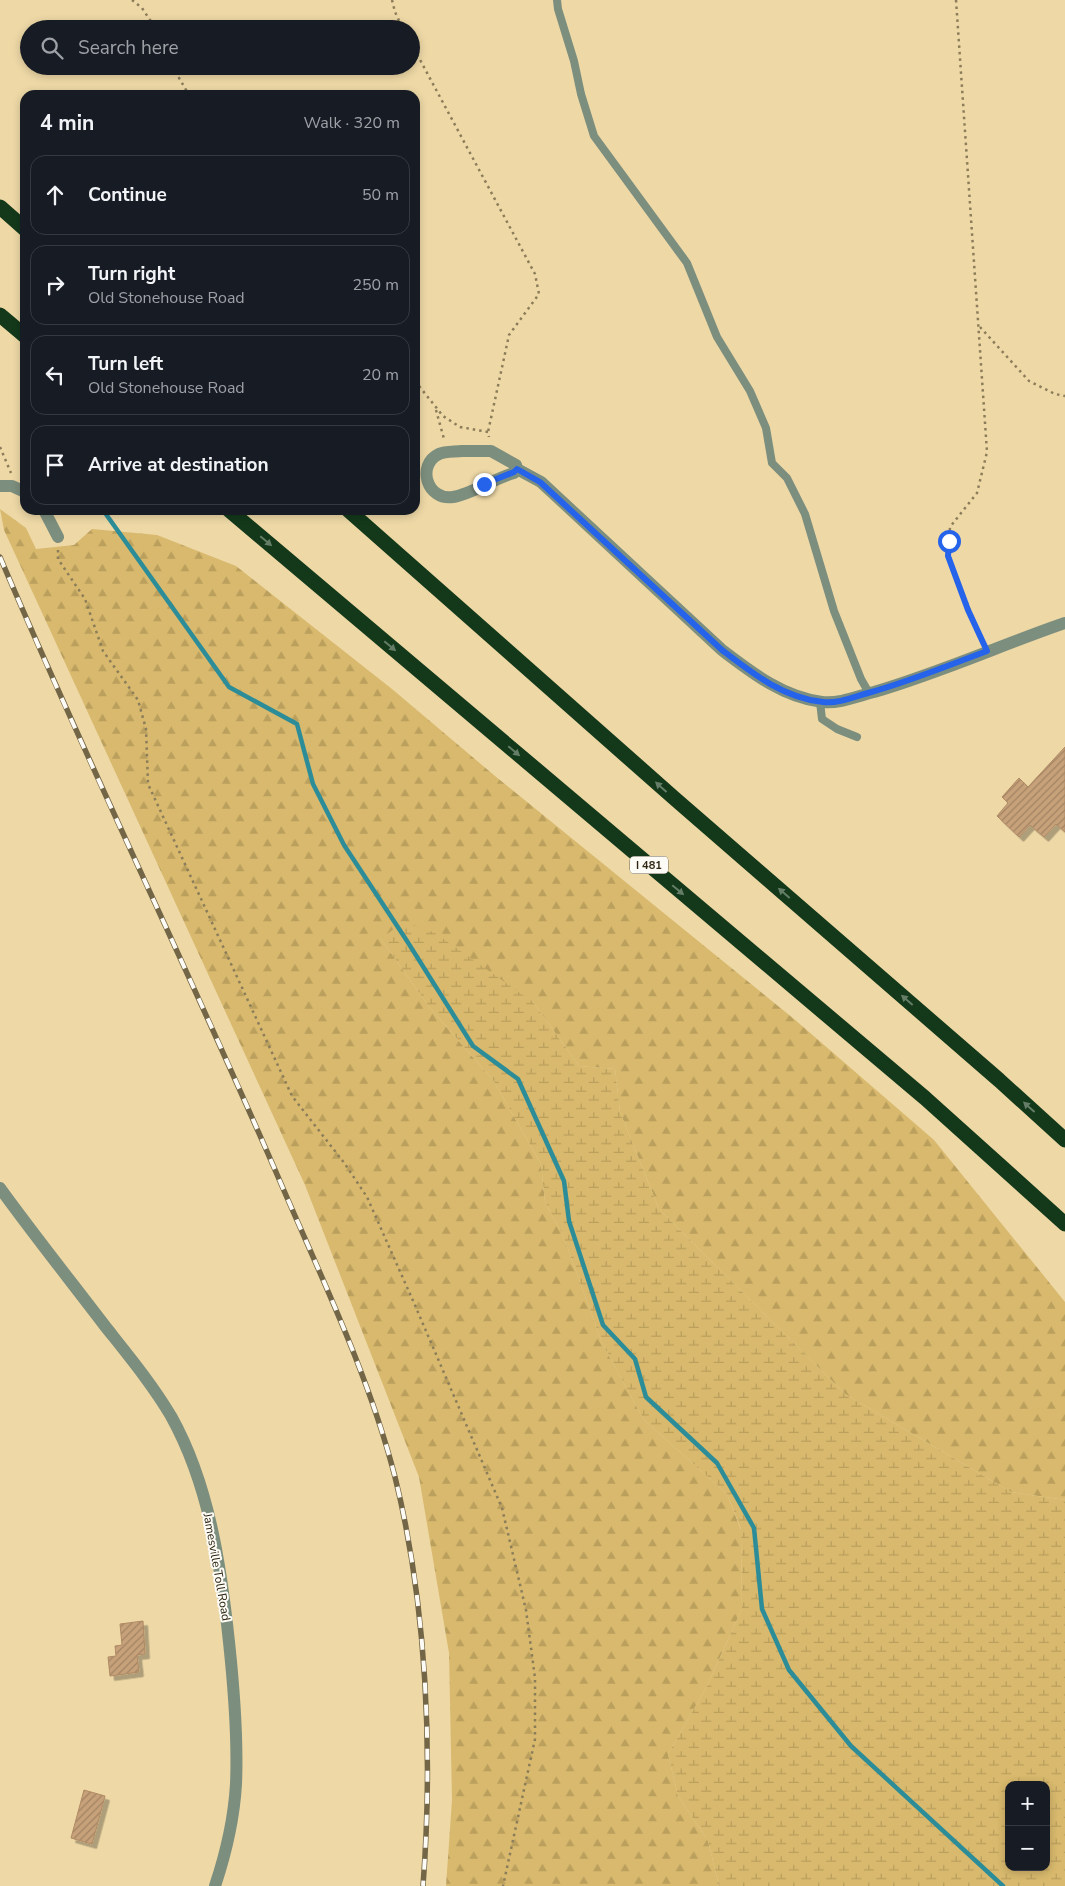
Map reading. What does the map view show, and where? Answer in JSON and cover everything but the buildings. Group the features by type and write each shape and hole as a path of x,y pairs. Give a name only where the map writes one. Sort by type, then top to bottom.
{"highway":[{"path":"0,207 20,225"},
{"path":"0,315 20,332"},
{"name":"I 481","path":"235,515 924,1098 1065,1224"},
{"path":"354,515 674,798 1000,1080 1065,1140"}],"street":[{"path":"517,469 514,472 452,497 432,491 427,480 427,468 431,459 440,453 491,451 516,465 517,469 540,482 722,650 753,674 784,692 820,702 849,699 903,683 1065,623"},
{"path":"0,486 12,486 20,490"},
{"path":"46,515 58,538"},
{"name":"Jamesville Toll Road","path":"0,1188 146,1379 171,1417 200,1486 216,1550 225,1604 235,1696 236,1785 226,1851 215,1886"}],"lane":[{"path":"557,0 574,60 581,94 594,136 687,263 717,337 750,391 766,428 772,463 787,478 805,514 834,611 861,679 869,693"},
{"path":"820,702 822,719 837,730 857,737"}],"path":[{"path":"132,0 142,8 150,20"},
{"path":"392,0 399,20"},
{"path":"956,0 987,452 977,493 950,527 948,556 968,610 987,651"},
{"path":"420,61 535,274 539,294 509,335 488,432 491,451"},
{"path":"177,75 186,90"},
{"path":"979,326 1029,381 1056,394 1065,396"},
{"path":"420,388 443,416 460,427 488,432"},
{"path":"435,407 444,438 444,453"},
{"path":"0,447 14,478"},
{"path":"58,538 58,559 85,599 103,651 138,700 146,730 148,784 292,1096 346,1164 367,1197 502,1508 526,1610 535,1678 535,1739 503,1886"}],"green space":[{"path":"0,509 26,528 36,549 74,545 92,529 157,535 236,566 392,689 495,776 794,1019 934,1140 1065,1302 1065,1500 1011,1492 845,1394 659,1209 620,1112 615,1069 579,1066 533,1002 381,939 430,1008 493,1080 541,1164 545,1202 564,1238 602,1343 644,1420 727,1494 741,1530 742,1609 706,1688 668,1754 678,1796 708,1841 719,1886 446,1886 452,1800 449,1653 419,1477 305,1185 4,530"},
{"path":"404,921 435,933 533,1002 579,1066 615,1069 620,1112 659,1209 845,1394 1011,1492 1065,1500 1065,1886 719,1886 708,1841 678,1796 668,1754 706,1688 742,1609 741,1529 727,1494 644,1420 602,1343 564,1238 545,1202 541,1164 493,1080 430,1008 381,939"}],"waterway":[{"path":"107,515 229,687 297,724 313,784 344,845 473,1046 518,1079 564,1181 569,1221 603,1325 635,1359 646,1397 717,1463 754,1528 762,1609 789,1670 851,1746 1003,1886"}],"railway":[{"path":"0,557 329,1293 359,1366 384,1439 406,1526 421,1628 427,1733 426,1836 423,1886"}],"route":[{"path":"484,484 517,469 540,482 722,650 753,674 784,692 826,703 849,699 903,683 987,651 968,610 948,556 949,541"}]}
